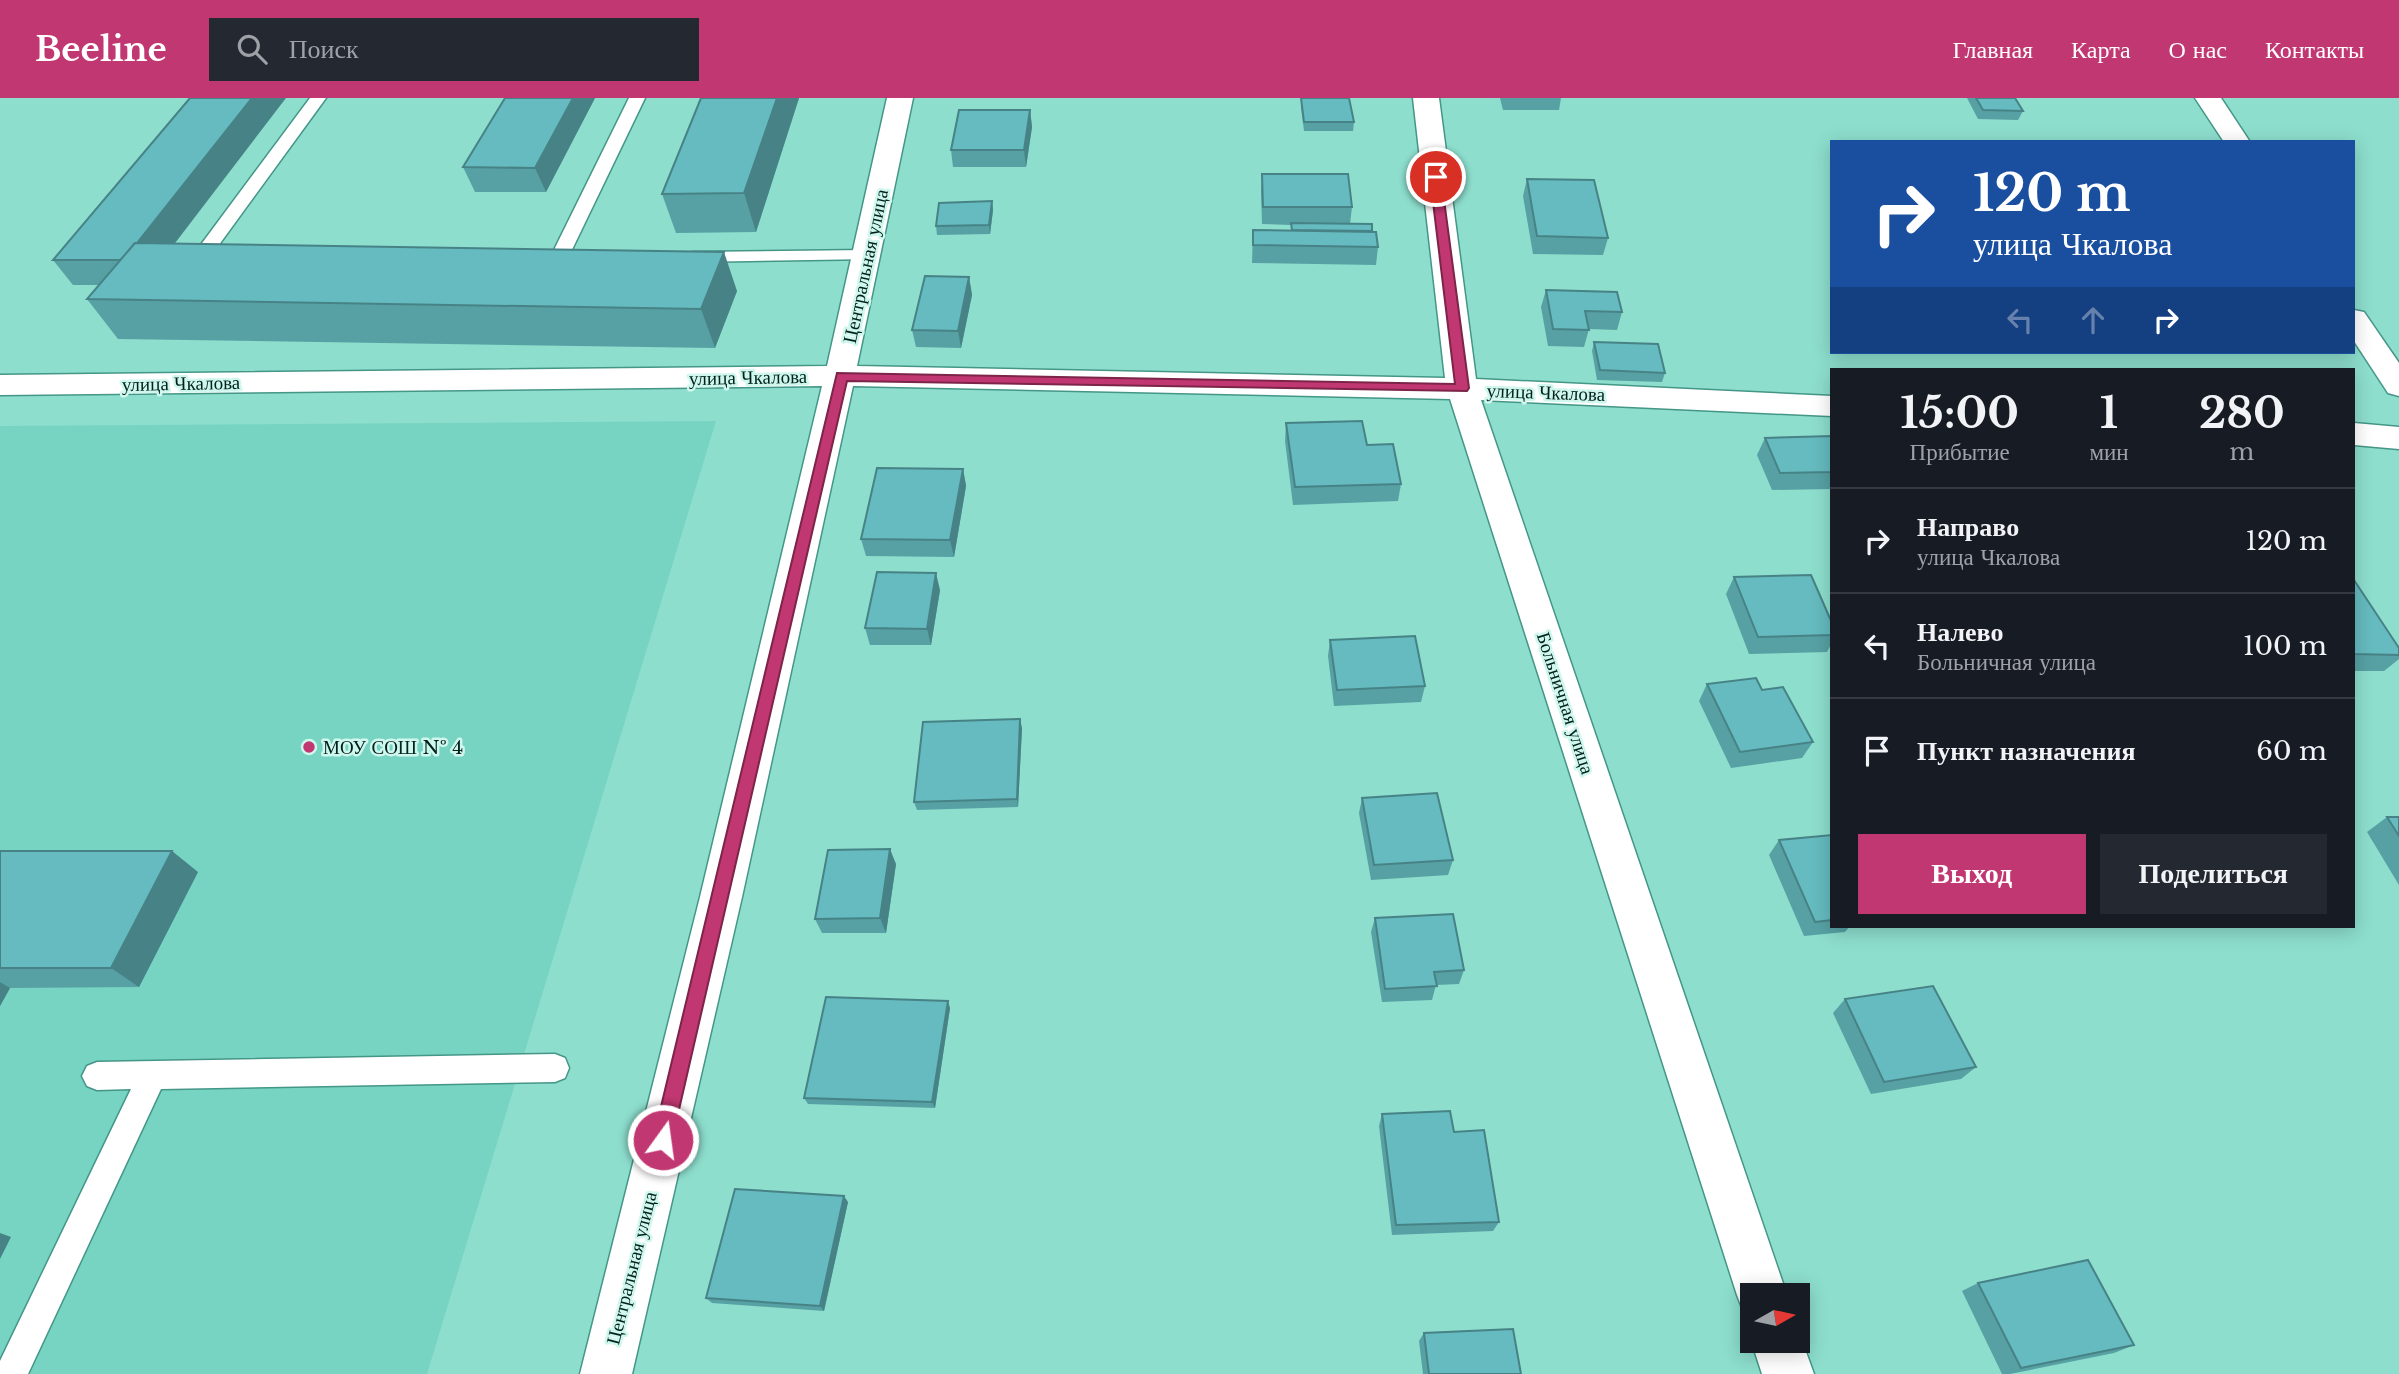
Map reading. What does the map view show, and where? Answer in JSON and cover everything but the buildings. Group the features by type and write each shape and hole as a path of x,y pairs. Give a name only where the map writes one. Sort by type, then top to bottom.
{"street":[{"name":"Центральная улица","path":"606,1374 720,903 842,376 900,98"},
{"name":"Больничная улица","path":"1426,98 1462,388 1758,1283"},
{"path":"2208,98 2236,140"},
{"path":"2355,320 2399,386"},
{"name":"улица Чкалова","path":"0,385 842,376 1462,388 1830,406"},
{"path":"2355,435 2399,438"},
{"path":"1781,1353 1788,1374"}],"lane":[{"path":"227,258 200,258 318,98"},
{"path":"559,258 637,98"},
{"path":"671,257 867,256"},
{"path":"97,1076 555,1068"},
{"path":"11,1374 153,1076"}],"shaded area":[{"name":"МОУ СОШ № 4","path":"716,421 427,1374 0,1374 0,426"}],"place":[{"name":"МОУ СОШ № 4","path":"309,747"}],"route":[{"path":"663,1140 842,376 1462,388 1436,177"}]}
